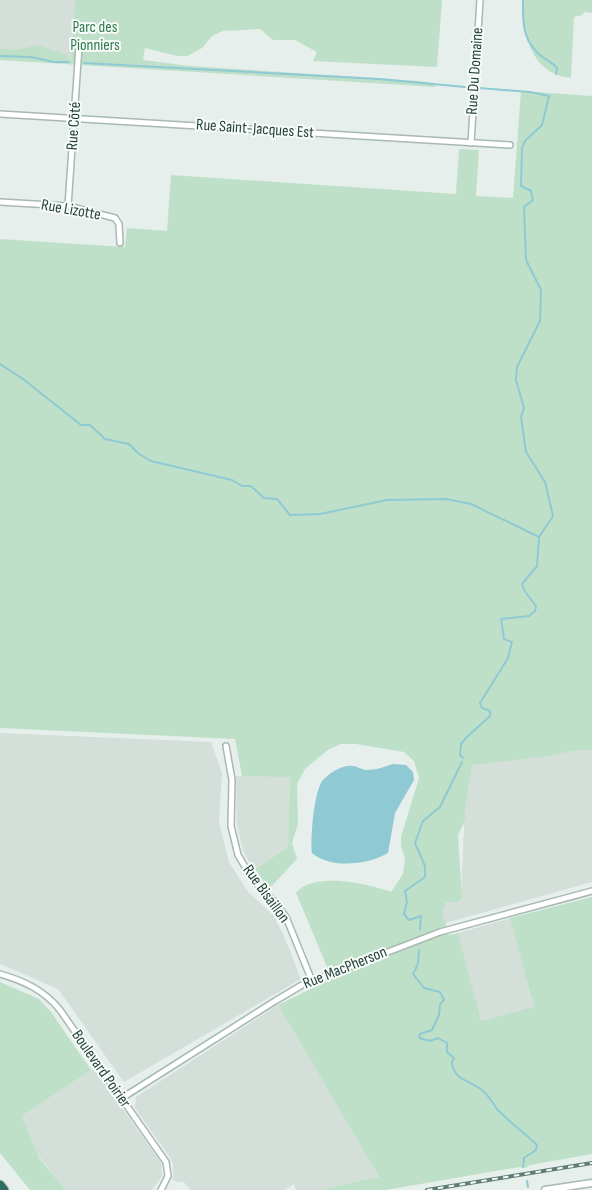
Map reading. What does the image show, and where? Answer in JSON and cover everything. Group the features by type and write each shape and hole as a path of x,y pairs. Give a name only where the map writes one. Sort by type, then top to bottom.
{"highway":[{"path":"0,1185 4,1190"}],"street":[{"name":"Rue Du Domaine","path":"471,143 480,0"},
{"name":"Rue Côté","path":"68,206 79,46"},
{"name":"Rue Saint-Jacques Est","path":"0,114 510,145"},
{"name":"Rue Lizotte","path":"0,202 68,206 115,218 119,224 120,243"},
{"name":"Rue Bisaillon","path":"226,746 232,780 231,826 238,855 253,880 281,908 312,981"},
{"name":"Rue MacPherson","path":"122,1098 280,998 312,981 440,932 592,891"},
{"name":"Boulevard Poirier","path":"0,974 30,985 50,999 166,1162 168,1176 161,1190"},
{"path":"546,1190 592,1183"}],"shaded area":[{"path":"0,0 75,0 71,65 16,50 0,48"},
{"path":"0,733 211,742 222,773 219,822 229,862 248,892 273,915 283,934 301,979 124,1082 58,989 0,964"},
{"path":"468,747 592,750 592,882 442,924 440,900 461,892"},
{"path":"236,776 290,776 288,847 253,870 243,850 237,825"},
{"path":"511,918 534,1008 480,1021 458,933"},
{"path":"278,1005 379,1177 318,1190 296,1190 294,1184 285,1190 190,1190 184,1182 173,1180 173,1164 137,1111 135,1107 136,1097"},
{"path":"94,1068 161,1163 162,1176 152,1190 66,1190 37,1154 22,1116"}],"green space":[{"name":"Parc des Pionniers","path":"75,0 442,0 437,67 313,61 317,52 295,40 273,40 260,29 223,31 212,36 202,48 187,56 177,56 145,48 143,60 190,66 420,81 432,83 436,87 0,60 0,48 16,50 38,45 67,55 71,61"},
{"path":"523,0 592,0 592,13 584,12 583,15 574,17 571,78 557,75 546,69 538,61 527,39 524,26"},
{"path":"521,91 592,96 592,750 576,750 549,756 472,765 465,808 465,821 458,835 462,898 458,902 446,902 442,912 449,935 458,933 481,1021 534,1007 510,918 592,897 592,1154 530,1165 526,1168 519,1167 386,1190 318,1190 379,1177 278,1005 329,980 324,970 328,969 296,893 304,886 315,882 328,881 356,883 391,892 403,874 405,858 401,846 401,837 419,778 414,761 404,752 356,744 341,744 329,749 305,769 297,784 298,824 292,843 297,859 269,889 255,869 288,847 290,777 242,776 235,739 0,728 0,239 125,247 127,228 167,231 171,175 456,194 459,149 479,150 476,196 513,198"},
{"path":"0,982 39,999 51,1012 91,1070 22,1116 39,1158 66,1190 30,1190 0,1153"}],"water":[{"path":"393,764 406,765 413,772 414,780 395,813 388,853 370,860 349,864 329,861 312,853 313,816 322,781 334,771 345,766 370,770"}],"waterway":[{"path":"523,0 525,33 537,53 557,68 556,74"},
{"path":"0,56 31,57 54,62 69,62"},
{"path":"84,63 379,79 465,87"},
{"path":"463,758 460,755 461,744 490,716 490,711 482,708 480,703 508,658 512,642 504,639 501,619 529,616 535,611 536,606 524,590 522,584 537,566 539,537 553,516 545,482 526,452 521,417 524,408 516,380 517,367 540,321 541,290 526,260 524,207 533,200 531,191 521,186 522,148 525,141 542,125 549,96 530,92 479,88"},
{"path":"0,364 23,379 81,425 90,425 105,439 129,444 139,454 151,461 232,480 242,486 251,486 264,498 277,499 290,515 320,514 387,500 446,499 471,504 539,537"},
{"path":"420,929 421,916 409,920 404,914 407,902 405,891 425,877 425,866 415,843 423,821 440,807 462,762"},
{"path":"419,950 418,964 413,974 424,988 440,992 444,1000 440,1004 439,1015 432,1030 420,1034 419,1038 430,1041 438,1038 447,1043 447,1052 454,1058 452,1062 453,1068 459,1077 483,1091 497,1109 537,1145 536,1150 524,1158 523,1167"},
{"path":"527,1181 528,1187"}],"railway":[{"path":"427,1190 592,1163"}]}
